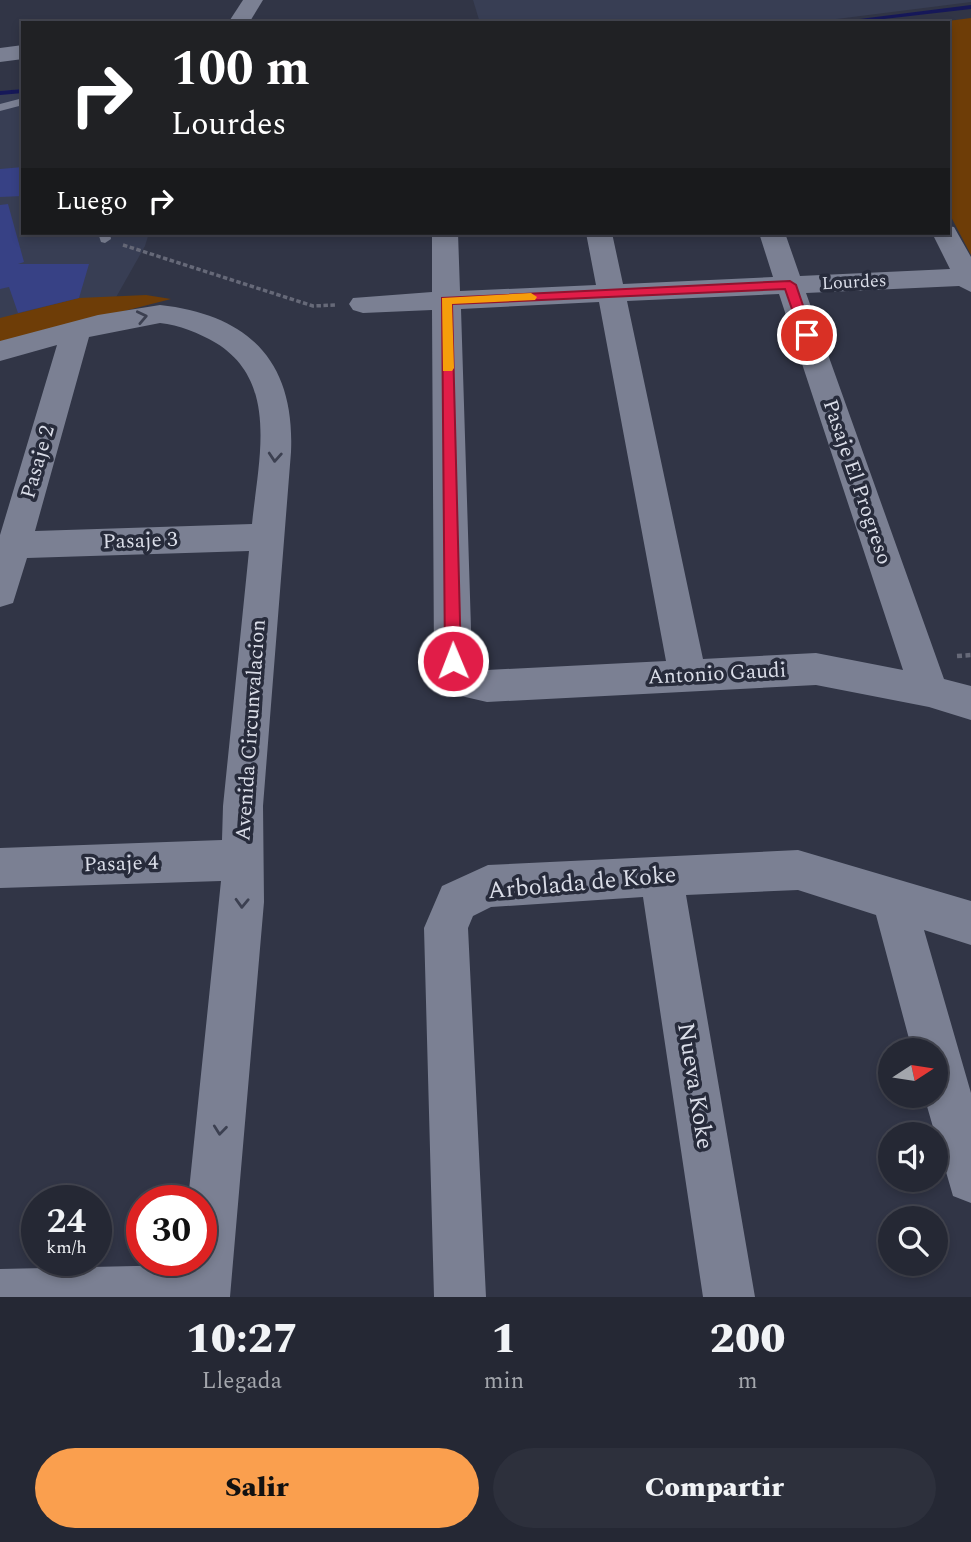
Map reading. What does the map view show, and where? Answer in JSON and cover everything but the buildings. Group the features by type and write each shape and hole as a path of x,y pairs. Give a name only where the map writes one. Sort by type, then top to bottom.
{"street":[{"path":"239,21 253,0"},
{"path":"0,55 21,52"},
{"path":"445,235 446,301"},
{"path":"599,235 688,676"},
{"name":"Pasaje El Progreso","path":"773,235 929,691"},
{"path":"946,235 970,280"},
{"name":"Lourdes","path":"362,304 790,285 970,280"},
{"name":"Antonio Gaudi","path":"446,301 453,661 461,682 487,686 817,669 929,691 971,703"},
{"name":"Avenida Circunvalacion","path":"76,331 158,314 216,327 248,354 266,376 273,398 276,424 243,806 243,902 204,1294"},
{"path":"0,351 76,331"},
{"name":"Pasaje 2","path":"0,593 76,331"},
{"name":"Pasaje 3","path":"14,545 267,537"},
{"name":"Pasaje 4","path":"0,868 242,860"},
{"name":"Arbolada de Koke","path":"460,1297 446,928 457,901 488,886 797,870 971,923"},
{"name":"Nueva Koke","path":"661,875 729,1297"},
{"path":"893,898 932,1038"},
{"path":"948,1095 971,1178"},
{"path":"0,1295 204,1294"}],"lane":[{"path":"0,98 19,101"},
{"path":"0,108 19,101"}],"path":[{"path":"105,236 313,306 362,304"}],"shaded area":[{"path":"473,0 971,0 821,21 479,21"},
{"path":"971,18 971,255 950,215 950,21 948,21"},
{"path":"21,89 21,235 148,235 145,246 106,315 0,343 0,91"},
{"path":"146,295 171,299 0,343 0,318 79,298"}],"waterway":[{"path":"848,21 971,7"},
{"path":"0,93 21,91"}],"slow traffic":[{"path":"447,368 446,301 531,297"}],"route":[{"path":"453,661 446,301 790,285 807,335"}]}
